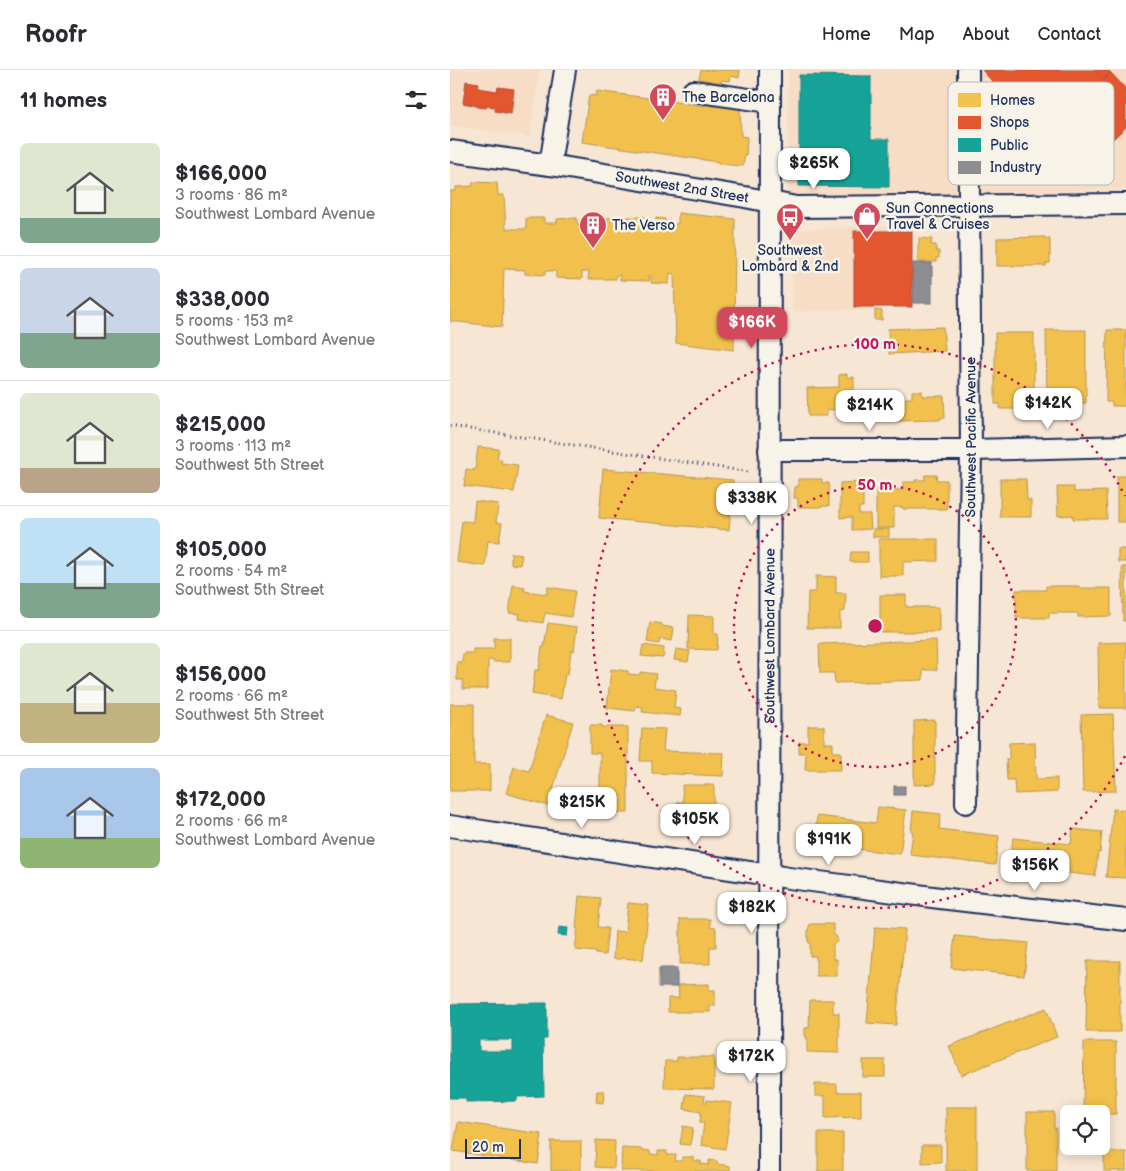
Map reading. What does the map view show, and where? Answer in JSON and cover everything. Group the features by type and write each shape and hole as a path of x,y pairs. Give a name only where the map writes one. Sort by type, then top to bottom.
{"street":[{"path":"550,165 565,70"},
{"name":"Southwest Lombard Avenue","path":"769,1171 770,70"},
{"path":"693,91 770,102"},
{"name":"Southwest 2nd Street","path":"450,150 550,165 796,208 1126,204"},
{"name":"Southwest Pacific Avenue","path":"966,803 970,450 969,185"},
{"path":"769,450 970,450 1126,446"},
{"path":"450,826 770,875 1126,920"}],"path":[{"path":"450,426 749,472"}],"shaded area":[{"path":"450,70 540,70 530,137 450,125"},
{"path":"788,70 1126,70 1126,189 788,200"},
{"path":"911,225 912,307 792,312 792,233 795,230"}],"building: Homes":[{"path":"701,70 740,70 739,78 731,76 730,81 722,80 721,83 699,79"},
{"name":"The Barcelona","path":"597,91 705,106 705,99 740,106 741,136 747,137 746,156 743,166 718,164 718,162 582,142 589,95 596,96"},
{"name":"The Verso","path":"473,182 497,183 498,195 504,195 506,229 526,229 526,218 544,218 544,223 557,223 557,219 577,218 577,224 591,224 591,218 612,218 612,222 622,222 622,217 645,217 645,224 656,224 656,218 665,219 665,224 678,224 678,213 735,219 734,350 676,343 674,274 670,273 669,284 651,283 651,276 649,276 649,281 620,280 620,275 616,275 616,279 588,279 589,272 582,272 582,279 556,278 556,271 545,271 545,275 525,274 525,270 504,269 502,327 450,321 450,191 456,191 456,187 473,186"},
{"path":"1045,237 1045,239 1050,239 1050,263 1046,263 1046,266 997,266 997,238"},
{"path":"919,238 932,239 931,245 936,245 936,251 939,251 939,258 936,258 936,262 918,262"},
{"path":"875,310 882,311 882,320 875,320"},
{"path":"943,327 945,351 889,354 888,329"},
{"path":"1046,330 1086,330 1086,403 1047,403"},
{"path":"1107,330 1126,330 1126,406 1112,406 1112,402 1106,402"},
{"path":"995,333 1034,333 1034,404 1029,404 1029,409 1000,409 1000,404 995,404"},
{"path":"847,374 847,378 854,377 854,398 842,401 842,409 827,410 827,416 808,416 807,388 839,387 839,375"},
{"path":"912,391 922,391 922,396 944,396 945,418 940,418 940,420 899,421 899,398 912,398"},
{"path":"875,394 883,394 883,400 875,400"},
{"path":"864,396 872,396 872,404 864,404"},
{"path":"478,447 499,449 497,459 502,459 501,463 518,465 514,492 464,486 466,469 475,470"},
{"path":"603,469 733,480 729,530 599,518"},
{"path":"925,475 937,475 936,480 947,480 947,509 903,509 903,507 894,507 894,528 876,528 876,490 903,490 903,482 925,480"},
{"path":"1117,476 1126,476 1126,522 1117,522"},
{"path":"798,479 822,479 822,483 829,483 829,506 798,507 798,498 794,498 795,487 798,487"},
{"path":"1000,479 1026,479 1027,500 1031,500 1031,517 1000,517"},
{"path":"863,482 863,507 859,507 859,514 870,514 871,529 852,530 852,517 840,518 840,483"},
{"path":"1057,487 1074,487 1074,492 1106,491 1107,519 1073,519 1073,515 1058,516"},
{"path":"475,501 498,504 496,522 502,523 499,542 488,541 485,566 457,562 462,521 473,522"},
{"path":"873,529 889,529 889,537 873,537"},
{"path":"879,539 938,539 938,561 903,562 903,576 879,576"},
{"path":"1118,549 1126,549 1126,562 1118,562"},
{"path":"851,552 868,552 868,562 850,562"},
{"path":"511,553 522,555 520,565 511,564"},
{"path":"1122,567 1126,567 1126,621 1123,621"},
{"path":"816,576 836,577 836,593 846,593 845,611 840,612 840,628 807,628 808,592 816,592"},
{"path":"513,585 525,587 524,591 547,594 548,587 575,591 571,617 545,613 543,623 519,619 520,614 509,613"},
{"path":"1046,586 1111,588 1111,616 1078,617 1078,613 1049,613 1049,618 1016,618 1016,590 1046,590"},
{"path":"880,595 906,595 906,607 939,607 939,632 880,632"},
{"path":"689,615 714,616 714,634 718,634 717,650 688,649"},
{"path":"650,622 674,628 672,641 660,639 659,644 647,642"},
{"path":"548,623 577,627 574,651 571,651 568,674 565,674 561,699 532,694 535,670 539,670"},
{"path":"494,638 510,638 510,662 493,662 493,660 488,660 488,689 463,689 463,680 457,680 457,662 462,662 463,653 473,653 473,649 494,649"},
{"path":"936,640 937,670 923,670 923,680 835,683 834,673 820,673 819,644"},
{"path":"1126,642 1126,708 1099,708 1098,643"},
{"path":"643,645 664,648 663,658 641,656"},
{"path":"676,649 690,651 688,662 674,660"},
{"path":"611,669 628,671 628,674 640,675 640,672 656,674 654,687 676,690 674,708 681,709 680,716 642,712 643,707 636,706 635,711 607,708"},
{"path":"450,704 474,704 474,764 490,764 490,791 450,791"},
{"path":"1113,714 1116,791 1083,792 1081,715"},
{"path":"546,715 573,722 548,806 506,793 514,767 529,771"},
{"path":"935,720 935,784 914,785 914,721"},
{"path":"590,725 628,727 628,813 600,813 600,753 590,753"},
{"path":"808,726 824,726 824,743 833,743 833,752 841,752 841,770 805,770 806,753 799,753 799,742 808,742"},
{"path":"642,728 665,729 663,751 724,753 723,776 652,773 652,761 640,761"},
{"path":"1035,742 1036,779 1057,778 1057,792 1015,794 1014,780 1007,780 1006,759 1009,759 1009,743"},
{"path":"682,785 714,785 714,819 677,818 677,802 683,802"},
{"path":"878,807 906,810 900,854 814,844 817,816 876,823"},
{"path":"1113,809 1126,810 1126,878 1106,877"},
{"path":"913,811 941,814 939,829 999,836 995,865 910,855"},
{"path":"1073,829 1102,832 1095,876 1009,866 1013,838 1071,844"},
{"path":"579,896 601,898 598,927 608,928 605,955 575,950"},
{"path":"628,903 649,905 643,960 613,959 615,931 625,932"},
{"path":"680,919 710,919 710,927 716,928 716,947 710,947 710,964 680,964"},
{"path":"810,924 833,924 833,935 837,937 837,942 833,944 833,959 837,959 837,976 816,976 816,956 810,956 810,942 808,942"},
{"path":"875,927 905,929 896,1025 867,1023"},
{"path":"955,936 1028,943 1024,976 951,968"},
{"path":"1087,961 1120,961 1120,1032 1086,1032"},
{"path":"709,984 709,990 715,990 715,1006 710,1006 710,1012 668,1012 668,998 679,998 678,985"},
{"path":"810,1000 833,1000 833,1013 839,1013 839,1053 807,1052 805,1028 809,1028"},
{"path":"1046,1008 1057,1037 961,1075 949,1046"},
{"path":"1084,1042 1116,1042 1116,1114 1110,1114 1110,1105 1083,1105"},
{"path":"677,1057 714,1057 714,1089 664,1088 665,1061 677,1061"},
{"path":"863,1060 885,1060 885,1077 863,1077"},
{"path":"815,1084 837,1084 837,1092 861,1092 861,1117 825,1118 825,1096 815,1096"},
{"path":"597,1091 604,1091 603,1103 596,1102"},
{"path":"686,1094 705,1096 704,1102 707,1102 707,1100 732,1103 725,1149 701,1145 704,1123 700,1123 701,1112 684,1109"},
{"path":"946,1107 977,1107 977,1171 946,1171"},
{"path":"1027,1112 1054,1112 1056,1171 1027,1171"},
{"path":"458,1122 542,1134 538,1164 453,1151"},
{"path":"683,1126 693,1128 690,1145 680,1144"},
{"path":"818,1133 843,1133 843,1171 818,1171"},
{"path":"596,1140 615,1141 614,1168 595,1167"},
{"path":"551,1141 581,1141 581,1171 551,1171"},
{"path":"922,1145 941,1145 941,1162 922,1163"},
{"path":"622,1148 641,1149 650,1151 650,1154 658,1155 658,1151 667,1151 667,1155 676,1155 675,1161 682,1161 682,1157 693,1157 693,1161 701,1161 701,1164 709,1165 709,1160 717,1161 717,1164 730,1166 730,1171 621,1171"},
{"path":"1110,1152 1126,1152 1126,1171 1104,1171 1104,1155 1110,1155"}],"building: Shops":[{"path":"982,70 1108,70 1111,73 1101,82 993,82"},
{"path":"1111,73 1126,89 1126,127 1114,138 1114,82 1101,82"},
{"path":"466,81 479,83 478,88 497,91 498,87 514,89 511,114 495,111 496,108 487,106 486,108 477,107 463,103"},
{"path":"854,231 912,231 912,307 854,307"}],"building: Public":[{"path":"799,75 871,76 871,139 889,139 889,187 799,186"},
{"path":"559,927 568,928 567,936 558,935"},
{"path":"547,1003 547,1039 543,1039 544,1096 517,1097 517,1101 466,1102 466,1098 450,1098 450,1004","holes":["479,1040 513,1040 513,1051 479,1051"]}],"building: Industry":[{"path":"913,263 932,263 932,303 913,303"},
{"path":"894,786 905,786 905,795 894,795"},
{"path":"659,968 677,968 677,987 659,987"}],"place":[{"name":"The Barcelona","path":"663,121"},
{"name":"Sun Connections Travel & Cruises","path":"867,240"},
{"name":"Southwest Lombard & 2nd","path":"790,241"},
{"name":"The Verso","path":"593,249"}]}
